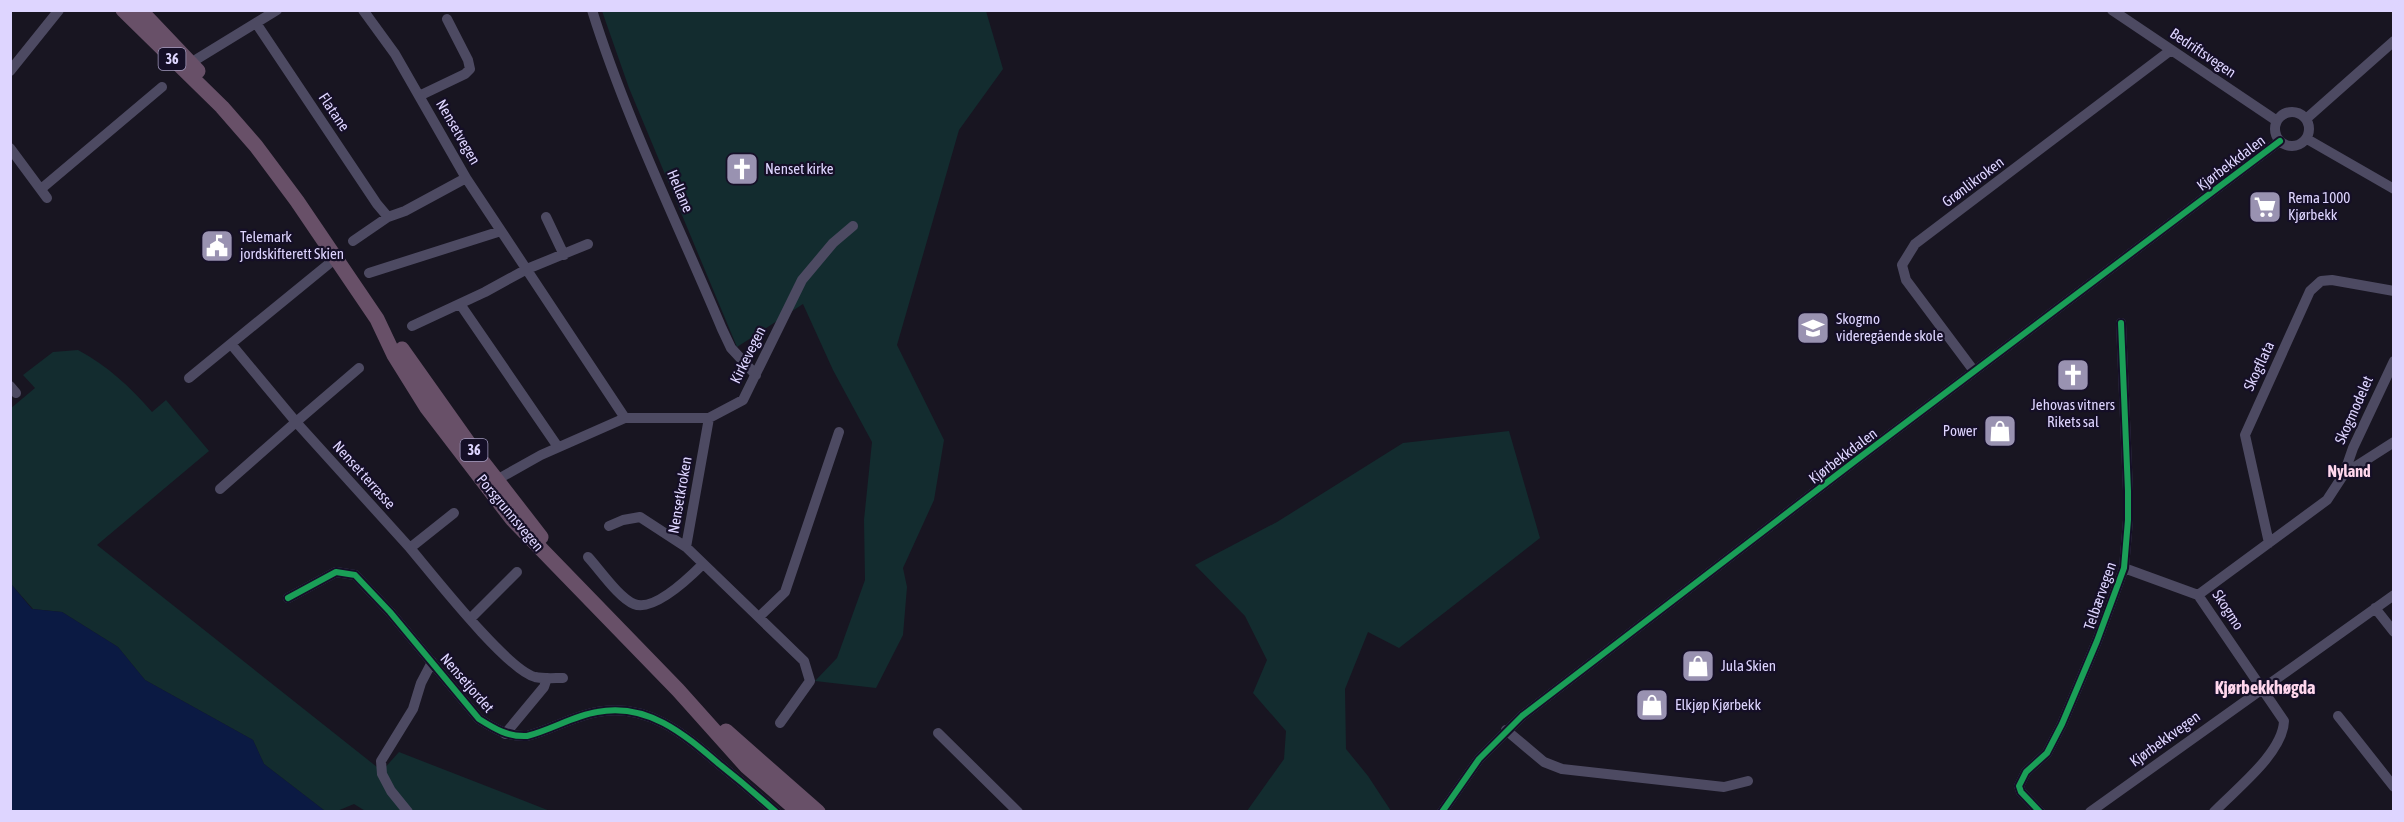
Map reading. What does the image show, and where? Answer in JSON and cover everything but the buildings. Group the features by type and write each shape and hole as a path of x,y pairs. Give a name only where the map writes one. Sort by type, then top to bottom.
{"highway":[{"name":"Porsgrunnsvegen","path":"123,10 222,107 256,146 377,320 383,335 416,392 491,483 512,519 556,567 572,580 678,690 746,766 799,812"},
{"name":"Porsgrunnsvegen","path":"140,10 201,75 214,91 222,107"},
{"name":"Porsgrunnsvegen","path":"678,690 818,812"}],"street":[{"path":"10,71 56,15 63,10"},
{"path":"197,59 277,10"},
{"name":"Nensetvegen","path":"363,10 395,54 466,178 626,418"},
{"name":"Hellane","path":"592,10 609,61 722,329 731,348 756,375"},
{"name":"Bedriftsvegen","path":"2112,10 2277,121"},
{"path":"419,96 465,74 470,69 468,60 447,19"},
{"name":"Flatane","path":"256,23 388,217"},
{"path":"2306,119 2394,41"},
{"name":"Grønlikroken","path":"1974,371 1906,279 1902,265 1907,254 1915,244 2171,50"},
{"path":"10,148 44,193 162,87"},
{"path":"2291,112 2302,115 2306,119 2309,125 2307,138 2303,143 2291,147 2280,141 2275,131 2277,121 2281,116 2291,112"},
{"path":"2307,138 2394,189"},
{"name":"Kjørbekkdalen","path":"1442,812 1479,759 1506,730 1684,591 2280,141"},
{"path":"353,241 388,217 405,211 466,178"},
{"path":"546,217 564,255"},
{"name":"Kirkevegen","path":"491,483 558,447 626,418 709,418 743,400 802,280 833,243 853,226"},
{"path":"369,273 501,231"},
{"path":"412,326 527,269 588,244"},
{"path":"189,378 336,258"},
{"name":"Skogflata","path":"2269,543 2245,435 2310,291 2321,281 2331,280 2394,291"},
{"path":"460,304 558,447"},
{"name":"Telbærvegen","path":"2040,812 2021,792 2019,786 2026,772 2047,753 2062,724 2097,641 2124,568 2128,520 2121,323"},
{"name":"Nenset terrasse","path":"231,344 296,422 410,548 470,619 523,672 535,677 563,678"},
{"name":"Skogmodelet","path":"2344,474 2353,448 2394,361"},
{"path":"220,489 359,368"},
{"name":"Nensetkroken","path":"709,418 686,547 804,661 810,681 780,723"},
{"path":"759,617 785,592 839,432"},
{"name":"Skogmo","path":"2214,812 2275,747 2283,732 2284,721 2198,595 2326,500 2344,474 2394,442"},
{"path":"410,548 454,513"},
{"path":"609,526 623,520 640,517 686,547"},
{"path":"588,557 628,601 644,606 651,604 677,586 703,564"},
{"path":"2124,568 2198,595"},
{"name":"Nensetjordet","path":"288,598 336,572 355,575 390,612 480,719 505,734"},
{"path":"470,619 517,572"},
{"name":"Kjørbekkvegen","path":"2090,812 2394,595"},
{"path":"2375,608 2394,632"},
{"path":"408,812 382,774 381,761 413,709 421,683 432,662"},
{"path":"547,678 544,687 505,734 517,737 527,736 598,711 635,712 650,716 671,725 693,741 776,812"},
{"path":"2338,716 2394,787"},
{"path":"1506,730 1544,762 1562,769 1716,787 1734,786 1748,781"},
{"path":"938,733 1018,812"}],"green space":[{"path":"602,11 986,11 1003,69 959,130 897,345 944,440 934,500 903,568 907,587 903,635 876,688 815,681 837,658 865,580 864,520 872,442 833,370 803,304 737,347 629,88"},
{"path":"78,350 118,378 152,412 166,400 209,451 97,545 382,771 399,752 550,811 367,812 354,804 337,811 325,811 264,764 253,740 145,680 118,647 62,612 33,609 11,584 10,409 35,388 23,375 53,352"},
{"path":"1509,431 1540,538 1399,648 1368,632 1345,689 1346,749 1368,776 1391,811 1247,811 1284,759 1286,731 1253,693 1267,660 1245,616 1195,565 1277,522 1403,443"}],"water":[{"path":"11,584 32,609 62,612 118,647 145,680 253,740 264,764 325,811 11,811"}],"cycle path":[{"path":"1442,812 1479,759 1522,716 1855,461 2280,141"},
{"path":"2040,812 2021,792 2019,786 2026,772 2047,753 2062,724 2097,641 2124,568 2128,491 2121,323"},
{"path":"288,598 336,572 355,575 390,612 479,719 491,726 508,734 527,736 597,712 615,710 648,716 664,723 692,742 776,812"}],"place":[{"name":"Nenset kirke","path":"742,169"},
{"name":"Rema 1000 Kjørbekk","path":"2265,207"},
{"name":"Telemark jordskifterett Skien","path":"217,246"},
{"name":"Skogmo videregående skole","path":"1813,328"},
{"name":"Jehovas vitners Rikets sal","path":"2073,375"},
{"name":"Power","path":"2000,431"},
{"name":"Jula Skien","path":"1698,666"},
{"name":"Elkjøp Kjørbekk","path":"1652,705"}],"district":[{"name":"Nyland","path":"2349,471"},
{"name":"Kjørbekkhøgda","path":"2265,688"}]}
